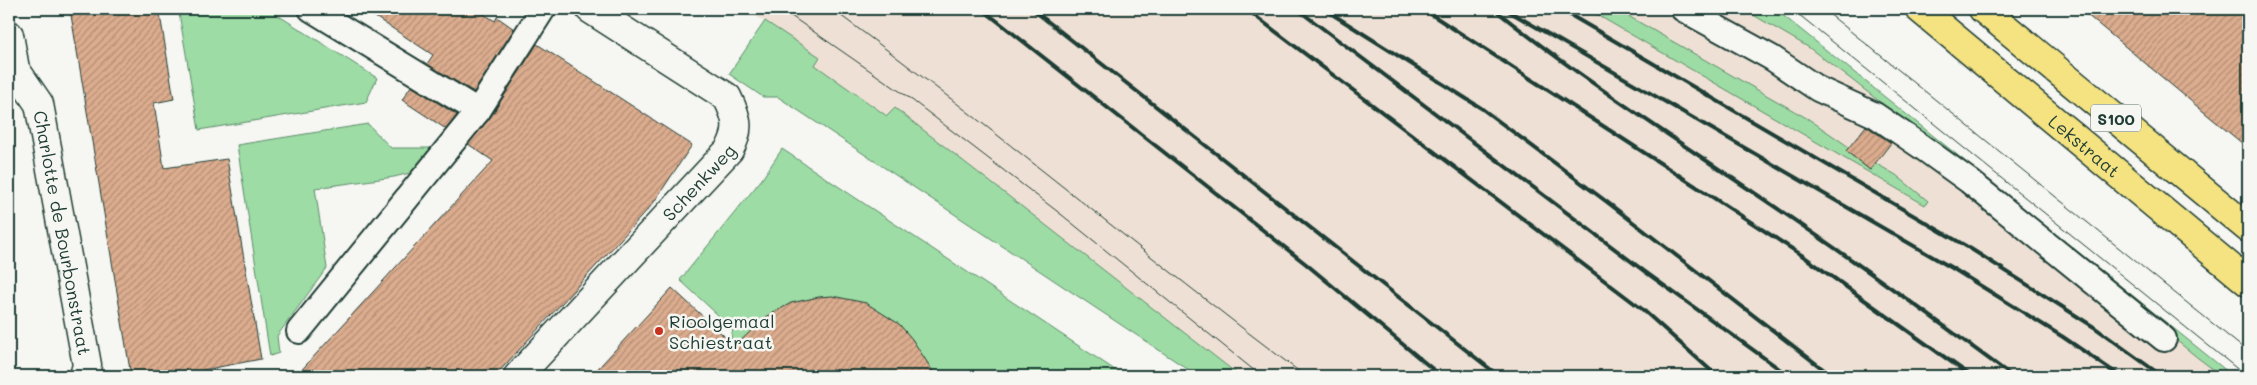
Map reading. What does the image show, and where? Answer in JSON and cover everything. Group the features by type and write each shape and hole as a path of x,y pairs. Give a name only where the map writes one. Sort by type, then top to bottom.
{"main road":[{"name":"Lekstraat","path":"1920,9 2248,282"},
{"name":"S100","path":"1983,9 2248,228"}],"street":[{"name":"Schenkweg","path":"518,376 729,150 735,140 737,118 727,96 590,9"},
{"name":"Charlotte de Bourbonstraat","path":"9,35 16,69 40,104 87,365 84,376"}],"lane":[{"path":"311,9 478,111"},
{"path":"299,331 478,111 543,9"},
{"path":"1682,9 1772,58 1818,89 1875,115 1919,144 1977,188 2164,339"}],"shaded area":[{"path":"745,9 1757,9 1789,27 2226,376 1240,376 895,108 888,116 814,65 820,57"}],"green space":[{"path":"183,9 268,9 377,78 366,102 199,130 179,13"},
{"path":"1587,9 1616,9 1810,120 1849,147 1846,151 1870,170 1875,163 1896,175 1928,201 1925,205"},
{"path":"1743,9 1775,9 2233,376 2222,376 2198,358 1959,164 1808,47"},
{"path":"765,21 820,57 815,65 887,116 895,108 1240,376 1198,376 778,97 763,97 729,74"},
{"path":"368,124 391,148 434,148 426,169 394,177 315,188 327,268 277,336 279,353 270,356 237,145"},
{"path":"782,149 1124,376 722,376 733,329 680,280 762,179"}],"building":[{"path":"70,9 159,9 174,99 154,103 164,168 227,159 261,359 203,370 204,376 131,376"},
{"path":"363,9 476,9 495,21 497,17 514,29 474,92 427,64 433,55"},
{"path":"2080,9 2248,9 2248,148 2210,117"},
{"path":"537,44 692,145 652,205 495,376 296,376 493,161 468,144 490,118"},
{"path":"411,86 457,115 446,129 402,100"},
{"path":"1866,126 1891,143 1870,170 1846,151"},
{"path":"672,288 735,346 766,317 791,303 832,296 866,303 899,324 912,339 936,376 591,376"}],"tram line":[{"path":"781,9 908,97 1062,215 1261,376"},
{"path":"832,9 951,99 1305,376"},
{"path":"1792,9 2246,376"},
{"path":"1823,9 2248,352"}],"railway":[{"path":"982,9 1306,264 1441,376"},
{"path":"1032,9 1499,376"},
{"path":"1246,9 1642,309 1717,376"},
{"path":"1297,9 1644,271 1789,376"},
{"path":"1324,9 1481,108 1607,202 1832,376"},
{"path":"1423,9 1803,256 1971,376"},
{"path":"1494,9 1589,80 1786,214 2012,376"},
{"path":"1505,9 1952,268 2063,337 2120,376"},
{"path":"1560,9 1971,249 2094,327 2162,376"}],"place":[{"name":"Rioolgemaal Schiestraat","path":"659,331"}]}
